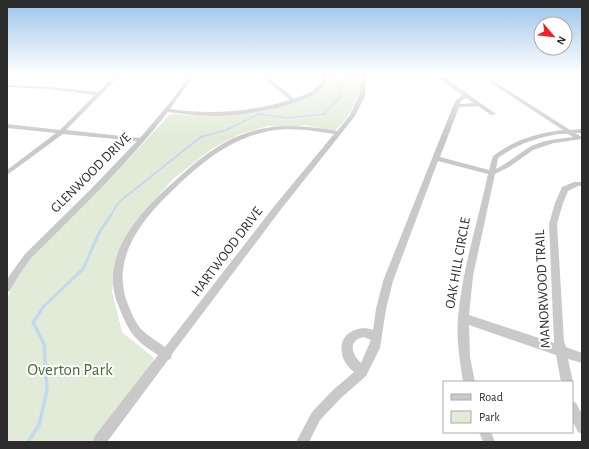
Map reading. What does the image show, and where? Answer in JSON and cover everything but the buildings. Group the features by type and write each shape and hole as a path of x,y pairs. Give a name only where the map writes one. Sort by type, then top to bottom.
{"street":[{"path":"7,173 61,132 97,96"},
{"name":"GLENWOOD DRIVE","path":"7,288 16,272 28,256 142,140 168,110 178,96"},
{"path":"288,96 293,100"},
{"path":"168,110 200,114 218,114 268,107 303,96"},
{"name":"HARTWOOD DRIVE","path":"100,442 279,206 339,133 359,104 361,96"},
{"path":"302,442 316,416 337,394 362,372 376,344 381,309 388,282 459,100 466,96 493,114"},
{"path":"513,96 580,138"},
{"path":"456,106 478,104"},
{"path":"7,126 142,140"},
{"path":"167,355 138,333 129,320 119,294 119,266 123,251 135,227 156,202 185,174 236,139 256,132 289,127 339,133"},
{"name":"OAK HILL CIRCLE","path":"469,381 464,350 464,318 468,276 495,157 505,148 516,142 582,131"},
{"path":"436,158 492,173 507,166 532,149 553,141 580,138"},
{"name":"MANORWOOD TRAIL","path":"567,381 558,341 553,224 565,189 577,184 582,184"},
{"path":"464,318 582,358"},
{"path":"362,372 351,361 347,352 347,343 352,336 360,332 369,333 377,337"},
{"path":"573,409 582,428"}],"green space":[{"name":"Overton Park","path":"310,96 358,96 354,106 335,131 306,125 289,127 268,126 240,134 213,148 173,179 130,230 117,257 112,291 122,332 154,358 151,368 93,442 7,442 7,298 30,255 127,161 170,114 221,116 260,111"}],"waterway":[{"path":"201,137 226,130 259,114 287,118 324,114 340,96"},
{"path":"110,216 119,202 202,136"},
{"path":"36,318 44,306 83,269 99,233 111,215"},
{"path":"28,442 39,425 47,390 44,344 33,322 37,317"}]}
